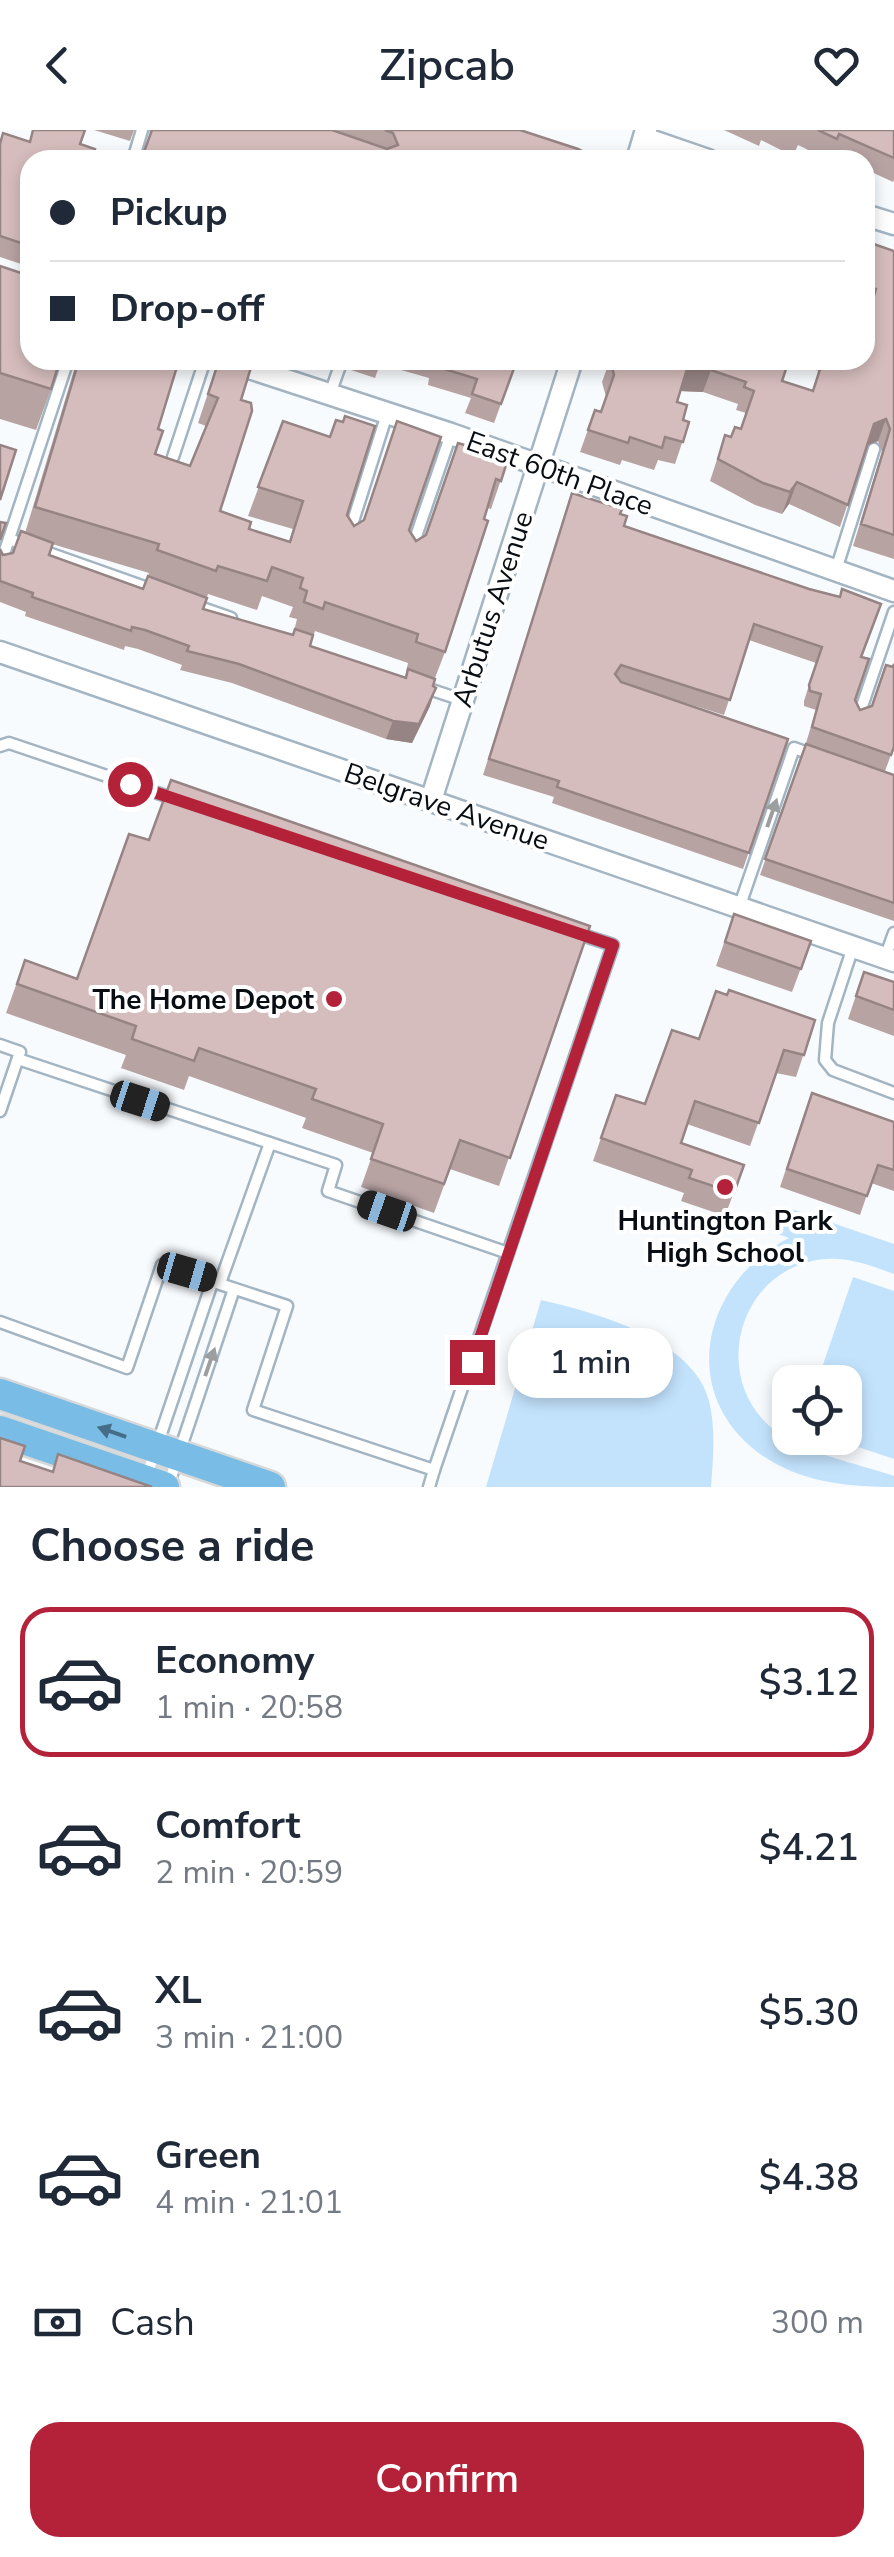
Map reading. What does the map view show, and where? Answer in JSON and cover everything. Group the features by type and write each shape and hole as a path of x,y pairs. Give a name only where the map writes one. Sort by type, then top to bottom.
{"main road":[{"path":"0,1394 270,1487"},
{"path":"0,1431 159,1485"}],"street":[{"path":"645,134 684,150"},
{"name":"East 60th Place","path":"266,370 836,571 894,595"},
{"name":"Arbutus Avenue","path":"431,800 569,370"},
{"name":"Belgrave Avenue","path":"0,652 890,959"}],"lane":[{"path":"0,566 65,370"},
{"path":"172,457 202,370"},
{"path":"330,394 338,370"},
{"path":"345,546 387,414"},
{"path":"408,561 451,434"},
{"path":"836,571 874,449"},
{"path":"9,539 245,623"},
{"path":"858,718 894,595"},
{"path":"408,681 463,701"},
{"path":"776,742 827,760"},
{"path":"0,746 19,746 186,802"},
{"path":"740,905 794,748"},
{"path":"429,1487 613,945 557,927"},
{"path":"890,959 894,932"},
{"path":"853,946 828,1022 825,1060 832,1070 894,1093"},
{"path":"0,1045 20,1052 0,1111"},
{"path":"18,1059 336,1165 328,1191 508,1253"},
{"path":"159,1485 217,1282 270,1143"},
{"path":"0,1322 127,1368 162,1264 217,1282 287,1306 252,1410 434,1470"},
{"path":"159,1485 167,1451 234,1289"}],"shaded area":[{"path":"783,1206 894,1244 894,1274 844,1259 812,1261 786,1271 765,1287 750,1308 738,1358 743,1384 754,1408 772,1428 772,1455 828,1455 894,1476 894,1487 840,1484 788,1470 756,1451 731,1425 716,1397 709,1367 711,1337 721,1307 738,1280 760,1257 789,1238 773,1232"},
{"path":"853,1277 894,1291 894,1459 862,1448 862,1365 823,1365"},
{"path":"541,1300 588,1312 639,1332 684,1361 700,1379 709,1401 713,1433 711,1487 486,1487"}],"building":[{"path":"33,130 85,130 80,144 95,149 20,150 20,243 0,236 0,144 3,133 30,142"},
{"path":"152,130 332,130 387,149 398,145 393,133 385,130 520,130 580,150 145,150"},
{"path":"818,130 894,130 894,158 839,134 837,139"},
{"path":"875,244 894,251 894,535 861,524 890,429 886,419 874,424 848,505 797,482 790,492 763,483 718,459 725,435 731,437 735,427 741,429 754,391 744,387 746,382 711,370 786,370 782,381 813,391 820,370 875,370"},
{"path":"0,266 20,273 20,370 57,370 51,389 0,373"},
{"path":"76,370 176,370 158,429 163,431 155,454 190,466 218,398 208,394 216,370 250,370 241,400 251,403 252,411 220,511 251,522 249,529 290,542 303,501 258,487 283,421 330,437 336,420 343,422 345,416 375,426 347,515 354,526 364,520 397,421 441,437 409,530 416,541 426,535 458,443 503,456 501,460 507,462 501,481 496,479 484,519 488,521 445,652 416,642 418,634 325,602 323,609 304,602 307,591 300,588 303,578 272,567 267,581 218,566 216,571 157,550 159,544 35,507"},
{"path":"448,370 513,370 501,404 472,394 477,379"},
{"path":"613,370 687,370 677,402 687,405 683,420 689,422 683,442 665,437 662,448 630,437 628,443 588,430 595,410 601,412"},
{"path":"0,445 16,450 0,500"},
{"path":"572,493 622,509 620,514 627,516 624,526 809,589 840,597 842,589 881,604 861,657 869,659 855,700 860,710 872,706 886,665 894,664 891,755 812,727 821,694 810,691 809,685 822,647 754,624 730,700 621,665 615,674 621,682 788,739 749,853 557,787 559,781 489,759"},
{"path":"21,531 53,543 49,555 143,589 148,576 207,598 203,609 293,635 295,629 313,635 310,646 406,678 408,669 435,679 436,688 419,724 393,721 239,664 187,651 189,646 145,630 132,627 131,631 32,597 33,593 0,581 0,549 3,555 13,553"},
{"path":"806,744 894,775 894,903 765,859"},
{"name":"The Home Depot","path":"171,780 590,926 510,1158 460,1140 444,1184 371,1159 383,1124 312,1099 316,1089 199,1048 194,1061 132,1039 136,1026 17,984 25,960 77,979 129,834 149,840"},
{"path":"734,914 811,941 801,969 725,942"},
{"path":"864,972 894,982 894,1010 856,996"},
{"path":"729,990 815,1020 804,1055 784,1050 759,1123 695,1101 681,1143 744,1165 734,1193 689,1178 692,1170 601,1138 616,1095 645,1104 672,1030 699,1039 716,991 727,995"},
{"path":"812,1093 894,1122 894,1170 878,1165 867,1196 787,1169"},
{"path":"0,1438 25,1446 20,1461 53,1472 58,1454 152,1487 0,1487"}],"place":[{"name":"The Home Depot","path":"334,999"},
{"name":"Huntington Park High School","path":"725,1187"}],"route":[{"path":"130,784 613,945 472,1362"}]}
